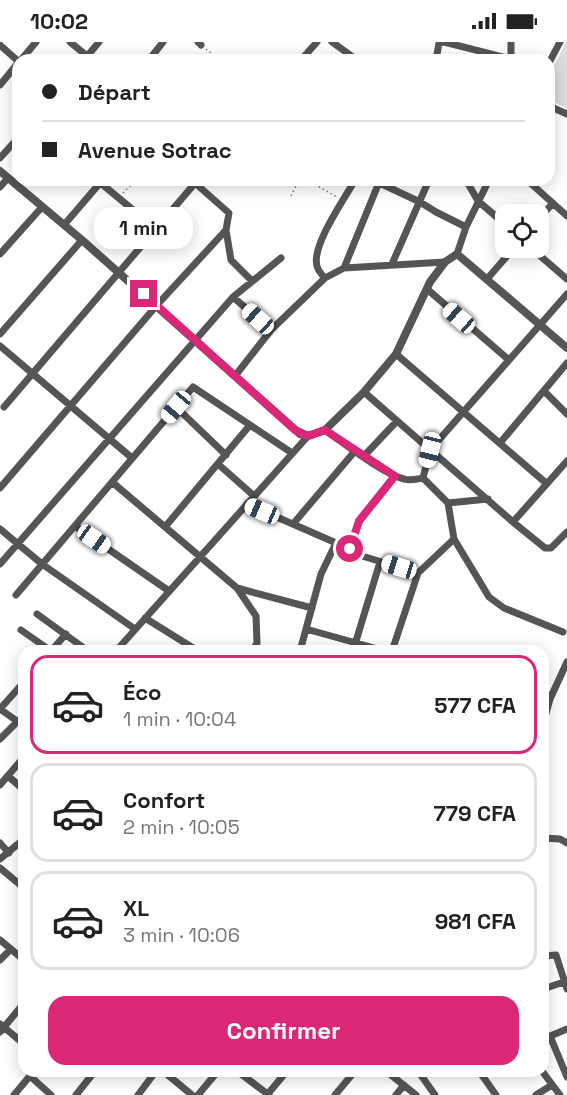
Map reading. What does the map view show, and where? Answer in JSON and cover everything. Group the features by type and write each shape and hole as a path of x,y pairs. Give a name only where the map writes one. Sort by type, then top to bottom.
{"street":[{"path":"26,54 36,42"},
{"path":"70,42 82,54"},
{"path":"154,54 163,42"},
{"path":"306,54 317,42"},
{"path":"332,42 349,54"},
{"path":"437,54 439,44 444,42 471,46 494,54"},
{"path":"0,45 12,55"},
{"path":"0,85 12,70"},
{"path":"0,159 12,145"},
{"path":"0,171 12,181"},
{"path":"0,187 8,178"},
{"path":"17,186 157,305 295,430 308,436"},
{"path":"64,225 94,186"},
{"path":"104,186 156,229"},
{"path":"4,407 193,186"},
{"path":"200,186 229,213 226,230 231,260 252,281"},
{"path":"325,278 317,267 316,258 329,223 352,186"},
{"path":"344,268 375,186"},
{"path":"387,186 466,227"},
{"path":"392,264 427,186"},
{"path":"469,186 478,201 495,216"},
{"path":"121,645 308,436 325,430 363,392 396,354 427,290 445,262 456,254 486,186"},
{"path":"534,186 567,216"},
{"path":"549,208 553,203"},
{"path":"0,254 42,207"},
{"path":"0,489 157,305 226,230"},
{"path":"0,334 82,240"},
{"path":"456,254 567,348"},
{"path":"0,564 233,297 281,258"},
{"path":"487,279 505,258"},
{"path":"543,258 567,279"},
{"path":"235,375 271,330 325,278 344,268 445,262"},
{"path":"427,290 508,360"},
{"path":"423,478 430,450 567,294"},
{"path":"233,297 271,330"},
{"path":"0,346 132,458"},
{"path":"396,354 546,483"},
{"path":"500,443 567,363"},
{"path":"16,595 193,387 292,453"},
{"path":"544,391 567,414"},
{"path":"363,392 545,548 551,548 567,532"},
{"path":"176,407 226,455"},
{"path":"363,457 397,421"},
{"path":"165,527 250,425"},
{"path":"325,430 395,476 406,480 423,478"},
{"path":"293,524 355,451"},
{"path":"513,522 567,461"},
{"path":"219,464 254,496"},
{"path":"395,476 359,521 349,552 418,573"},
{"path":"423,478 448,503 454,539 489,597 504,608 563,632"},
{"path":"112,482 237,588 256,616 256,645"},
{"path":"448,503 488,499"},
{"path":"247,504 350,549"},
{"path":"75,526 169,591"},
{"path":"0,529 42,564 135,629"},
{"path":"394,645 418,573 454,539"},
{"path":"302,645 321,574 336,543"},
{"path":"356,645 380,562"},
{"path":"237,588 312,608"},
{"path":"37,614 80,645"},
{"path":"146,618 189,645"},
{"path":"306,629 350,645"},
{"path":"21,630 42,645"},
{"path":"56,645 66,634"},
{"path":"549,703 567,662"},
{"path":"18,689 0,709 18,721"},
{"path":"0,739 18,725"},
{"path":"0,785 18,764"},
{"path":"8,776 18,785"},
{"path":"549,839 567,843"},
{"path":"0,843 9,853"},
{"path":"0,859 18,845"},
{"path":"0,868 18,883"},
{"path":"0,940 18,955"},
{"path":"0,960 10,949"},
{"path":"549,956 556,955 566,986 549,988"},
{"path":"18,1010 1,1028 18,1040"},
{"path":"549,1037 567,1029"},
{"path":"549,1044 567,1077"},
{"path":"14,1095 29,1077"},
{"path":"35,1077 51,1095"},
{"path":"76,1095 90,1077"},
{"path":"138,1095 152,1077"},
{"path":"170,1077 192,1095"},
{"path":"198,1095 214,1077"},
{"path":"245,1077 268,1095 282,1077"},
{"path":"338,1094 351,1077"},
{"path":"394,1077 416,1095"},
{"path":"422,1077 435,1095"},
{"path":"482,1077 496,1095"},
{"path":"546,1077 560,1095"},
{"path":"396,1095 404,1085"},
{"path":"536,1095 552,1085"}],"path":[{"path":"199,44 212,54"},
{"path":"118,198 129,186"},
{"path":"291,196 296,186"},
{"path":"317,186 343,201"}],"shaded area":[{"path":"567,42 567,108 555,103 555,63"}],"route":[{"path":"144,294 300,434 308,436 325,430 395,476 359,521 350,549"}]}
